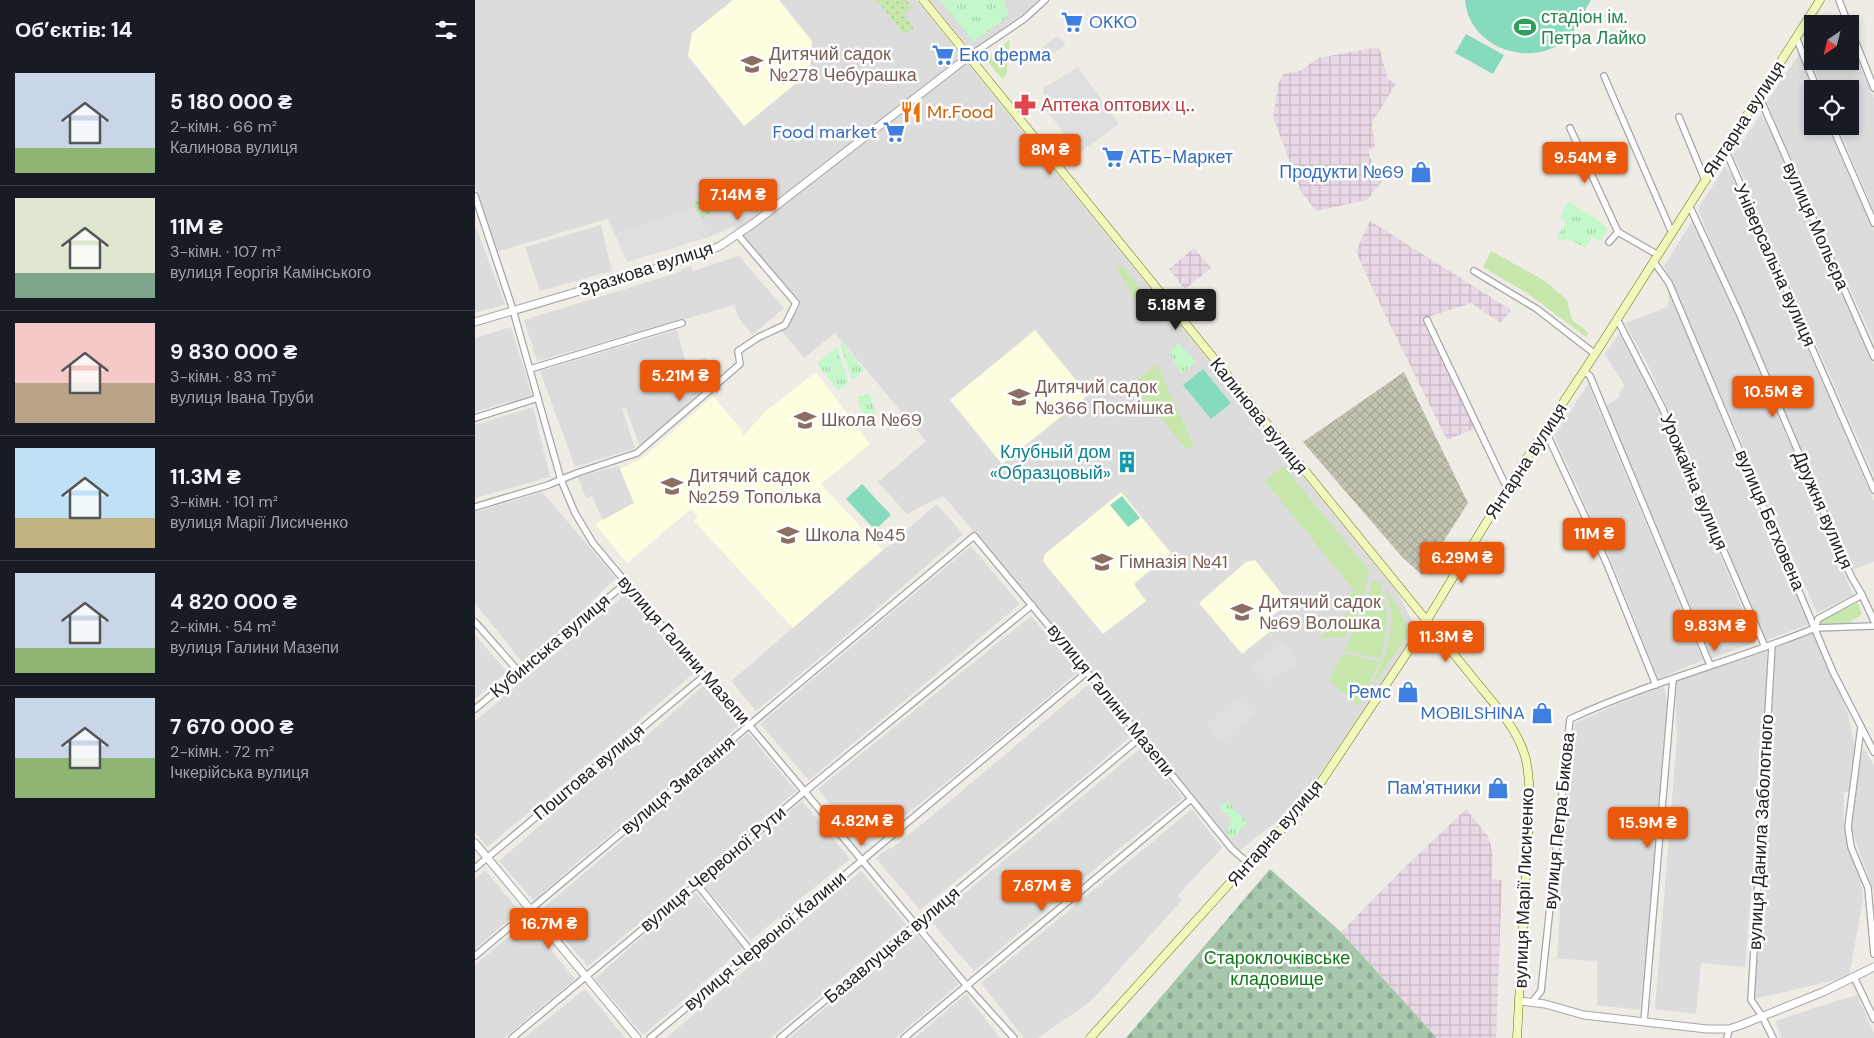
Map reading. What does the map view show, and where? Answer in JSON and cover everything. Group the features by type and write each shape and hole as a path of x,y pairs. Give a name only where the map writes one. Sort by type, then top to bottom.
{"main road":[{"name":"Калинова вулиця","path":"923,0 1427,621"},
{"name":"Янтарна вулиця","path":"1090,1038 1248,863 1309,800 1427,621 1509,485 1595,354 1820,0"},
{"name":"вулиця Марії Лисиченко","path":"1427,621 1503,716 1516,735 1525,756 1529,777 1530,799 1517,1038"}],"street":[{"path":"968,57 1024,19 1045,0"},
{"path":"1839,0 1845,15"},
{"path":"1796,37 1813,80"},
{"path":"1859,50 1874,88"},
{"name":"Зразкова вулиця","path":"475,322 691,258 720,246 738,235 968,57"},
{"path":"1604,76 1672,233"},
{"name":"вулиця Мольєра","path":"1759,96 1874,357"},
{"path":"1679,117 1705,180"},
{"path":"1570,128 1618,232 1656,258"},
{"path":"1836,135 1874,223"},
{"name":"Універсальна вулиця","path":"1725,149 1874,490"},
{"name":"вулиця Галини Мазепи","path":"475,196 477,212 513,310 561,480 575,513 589,536 704,676 749,725 967,986 1014,1038"},
{"name":"Дружня вулиця","path":"1689,205 1743,322 1851,576 1874,621"},
{"path":"1609,242 1618,232"},
{"path":"475,506 561,480 637,453 740,364 738,351 759,337 785,324 796,303 738,235"},
{"name":"вулиця Бетховена","path":"1656,258 1669,283 1833,672 1874,752"},
{"path":"1474,271 1537,309 1595,354"},
{"name":"Урожайна вулиця","path":"1617,319 1662,407 1765,648"},
{"path":"1427,320 1504,482 1509,485"},
{"path":"530,368 682,322"},
{"path":"1584,371 1590,376 1710,665"},
{"path":"475,418 538,398"},
{"path":"1545,430 1607,564 1656,685"},
{"name":"вулиця Галини Мазепи","path":"974,536 1234,852 1248,863"},
{"name":"вулиця Змагання","path":"475,956 974,536"},
{"name":"Кубинська вулиця","path":"475,709 626,583"},
{"name":"вулиця Петра Бикова","path":"1532,1002 1541,991 1570,719 1656,685 1710,665 1772,646 1815,628 1818,619 1862,595"},
{"name":"вулиця Червоної Рути","path":"512,1038 804,792 1032,605"},
{"path":"475,622 519,672"},
{"path":"1815,628 1874,626"},
{"name":"вулиця Данила Заболотного","path":"1772,646 1751,1000 1762,1016 1773,1038"},
{"name":"вулиця Червоної Калини","path":"651,1038 1087,672"},
{"name":"Поштова вулиця","path":"475,868 704,676"},
{"path":"1644,1021 1673,679"},
{"path":"1861,727 1848,827 1851,847 1868,888 1874,954"},
{"name":"Базавлуцька вулиця","path":"780,1038 1141,737"},
{"path":"904,1038 1191,799"},
{"path":"475,843 637,1038"},
{"path":"697,884 752,952"},
{"path":"1519,1001 1532,1002 1584,1015 1707,1029 1729,1028 1823,992 1874,967"},
{"path":"1854,977 1874,1019"},
{"path":"1727,1038 1729,1028"}],"shaded area":[{"path":"475,0 916,0 1399,595 1412,620 1413,637 1301,802 1239,851 944,496 907,514 878,482 926,441 835,333 804,358 780,329 801,305 734,226 709,237 695,208 615,234 607,219 496,252 475,186"},
{"name":"Дитячий садок №278 Чебурашка","path":"733,0 779,0 812,41 810,72 744,126 688,56 692,33"},
{"path":"930,0 1039,0 1027,11 971,51"},
{"path":"1057,36 1066,45 1039,62 1033,55"},
{"path":"1379,47 1388,79 1396,84 1372,123 1375,148 1368,149 1370,158 1383,180 1367,200 1316,211 1301,191 1273,117 1278,85 1283,74 1300,71 1318,58"},
{"path":"1800,53 1804,70 1809,80 1804,80 1804,135 1831,135 1874,231 1874,342 1766,103"},
{"path":"1859,64 1874,98 1874,212 1842,135 1859,135 1859,80 1819,80 1815,70 1859,70"},
{"path":"1078,67 1119,124 1079,153 1044,107 1046,103 1042,85 1044,88"},
{"path":"1761,114 1776,140 1809,220 1874,365 1874,476 1733,155"},
{"path":"1725,166 1734,178 1874,501 1874,562 1851,570 1736,304 1698,209"},
{"path":"696,208 709,237 627,262 615,234"},
{"path":"1693,219 1748,343 1853,595 1817,613 1664,266"},
{"path":"1370,221 1511,310 1501,323 1471,303 1422,319 1476,428 1447,440 1376,296 1356,251"},
{"path":"475,225 505,304 475,313"},
{"path":"601,225 612,271 540,291 525,247"},
{"path":"1194,248 1211,268 1185,289 1169,269"},
{"path":"739,256 784,308 752,335 739,318 734,305 537,361 524,320 674,274 682,271 681,269 691,266 693,271"},
{"path":"1669,290 1779,556 1810,624 1764,641 1668,409 1648,365 1625,323 1668,307"},
{"path":"511,327 532,395 475,412 475,338"},
{"path":"677,330 686,363 705,358 718,376 640,447 626,408 622,409 635,448 575,467 540,371"},
{"name":"Дитячий садок №366 Посмішка","path":"1035,330 1088,395 1002,464 950,400"},
{"path":"1621,331 1659,407 1756,642 1712,658 1606,406 1620,397 1619,393 1625,386 1605,354"},
{"path":"816,372 870,444 821,484 882,550 793,628 694,521 698,517 691,509 627,563 595,524 634,503 620,469 644,457 713,396 742,430 743,436 767,410"},
{"path":"1404,372 1468,503 1422,575 1403,558 1303,442"},
{"path":"1588,384 1703,660 1658,679 1613,565 1554,436"},
{"path":"533,407 550,477 475,498 475,425"},
{"path":"618,466 634,503 603,520 592,496 586,498 578,477"},
{"path":"542,492 616,578 580,613 522,662 475,603 475,512"},
{"name":"Гімназія №41","path":"1121,492 1171,553 1134,584 1146,601 1103,634 1043,560 1045,554"},
{"path":"937,504 963,534 756,711 731,681"},
{"path":"971,546 1020,604 809,780 760,724"},
{"name":"Дитячий садок №69 Волошка","path":"1255,560 1289,603 1266,620 1273,629 1242,654 1199,603 1246,562"},
{"path":"626,594 694,673 487,847 475,832 475,721"},
{"path":"1031,616 1078,672 949,780 865,847 818,789"},
{"path":"1815,632 1848,714 1855,749 1849,791 1844,792 1844,826 1848,849 1860,877 1863,899 1849,977 1754,999 1773,786 1771,706 1774,648"},
{"path":"475,635 507,672 475,699"},
{"path":"1282,642 1298,662 1270,682 1268,680 1263,684 1250,666"},
{"path":"1766,651 1769,670 1745,967 1701,963 1696,1014 1655,1009 1677,737 1675,680"},
{"path":"1089,684 1132,735 920,910 876,858 889,848 891,849 945,805"},
{"path":"704,685 738,726 534,901 499,861 599,774 639,743"},
{"path":"1664,687 1667,704 1651,913 1640,1010 1597,1005 1597,961 1548,958 1557,958 1569,756 1575,723 1643,693"},
{"path":"1246,697 1258,711 1221,743 1207,724 1235,698"},
{"path":"748,733 796,791 588,966 540,911"},
{"path":"1142,747 1183,798 1115,852 974,971 931,921"},
{"path":"1864,749 1874,765 1874,892 1850,826 1855,788"},
{"path":"802,801 850,859 791,906 793,909 781,920 779,917 751,940 704,886"},
{"path":"1192,809 1222,848 1178,895 1182,900 1090,1002 1038,1038 1024,1038 981,983"},
{"path":"1466,809 1488,836 1493,853 1492,879 1502,880 1496,1038 1437,1038 1341,932"},
{"path":"485,870 519,911 475,949 475,879"},
{"path":"861,871 906,924 770,1038 666,1038"},
{"path":"696,893 743,948 643,1035 595,979 645,934"},
{"path":"527,921 575,979 504,1038 475,1038 475,965"},
{"path":"916,933 959,984 895,1038 789,1038"},
{"path":"585,989 625,1038 524,1038 556,1012"},
{"path":"966,994 1000,1038 915,1038"},
{"path":"1857,995 1874,1033 1874,1038 1781,1038 1776,1021"}],"green space":[{"path":"876,0 906,0 912,7 904,14 914,28 904,34"},
{"path":"940,0 1004,0 1009,16 973,42"},
{"name":"стадіон ім. Петра Лайко","path":"1465,0 1591,0 1576,27 1566,40 1551,49 1536,53 1519,53 1503,49 1477,31 1469,17"},
{"path":"1466,34 1504,55 1493,74 1455,53"},
{"path":"1010,40 1006,76 1002,79 989,63 988,57"},
{"path":"713,184 727,203 703,218 693,203"},
{"path":"1568,201 1595,218 1608,229 1601,241 1591,237 1585,248 1572,241 1556,239 1566,222 1560,218"},
{"path":"1491,251 1545,281 1567,300 1572,320 1589,333 1586,337 1527,293 1483,267"},
{"path":"1116,265 1124,268 1160,314 1139,309"},
{"path":"842,342 864,370 852,380 840,345"},
{"path":"1179,343 1196,362 1181,374 1169,352"},
{"path":"837,347 848,383 838,391 817,363"},
{"path":"1157,365 1194,445 1187,450 1132,384"},
{"path":"1203,369 1231,403 1211,419 1183,385"},
{"path":"869,393 876,414 864,418 857,397"},
{"path":"1284,467 1368,569 1369,573 1360,606 1354,622 1345,637 1317,639 1352,610 1344,600 1354,591 1265,481"},
{"path":"862,484 891,515 875,530 846,499"},
{"path":"1122,496 1140,518 1128,527 1110,505"},
{"path":"1373,579 1381,584 1388,618 1381,659 1344,651 1369,602 1368,594"},
{"path":"1385,588 1402,616 1408,635 1376,681 1374,680 1386,651 1392,615"},
{"path":"1858,603 1862,614 1849,623 1821,623 1821,619"},
{"path":"1343,653 1380,662 1358,706 1329,680"},
{"path":"1228,801 1247,823 1232,839 1227,834 1231,820 1220,807"},
{"name":"Староклочківське кладовище","path":"1270,869 1341,932 1437,1038 1126,1038"}],"place":[{"name":"OKKO","path":"1072,22"},
{"name":"стадіон ім. Петра Лайко","path":"1525,27"},
{"name":"Еко ферма","path":"943,55"},
{"name":"Дитячий садок №278 Чебурашка","path":"752,64"},
{"name":"Аптека оптових ц‥","path":"1025,105"},
{"name":"Mr.Food","path":"911,112"},
{"name":"Food market","path":"894,132"},
{"name":"АТБ-Маркет","path":"1113,157"},
{"name":"Продукти №69","path":"1421,172"},
{"name":"Дитячий садок №366 Посмішка","path":"1019,397"},
{"name":"Школа №69","path":"805,420"},
{"name":"Клубный дом «Образцовый»","path":"1127,462"},
{"name":"Дитячий садок №259 Тополька","path":"672,486"},
{"name":"Школа №45","path":"788,535"},
{"name":"Гімназія №41","path":"1102,562"},
{"name":"Дитячий садок №69 Волошка","path":"1242,612"},
{"name":"Ремс","path":"1408,692"},
{"name":"MOBILSHINA","path":"1542,713"},
{"name":"Пам'ятники","path":"1498,788"}]}
